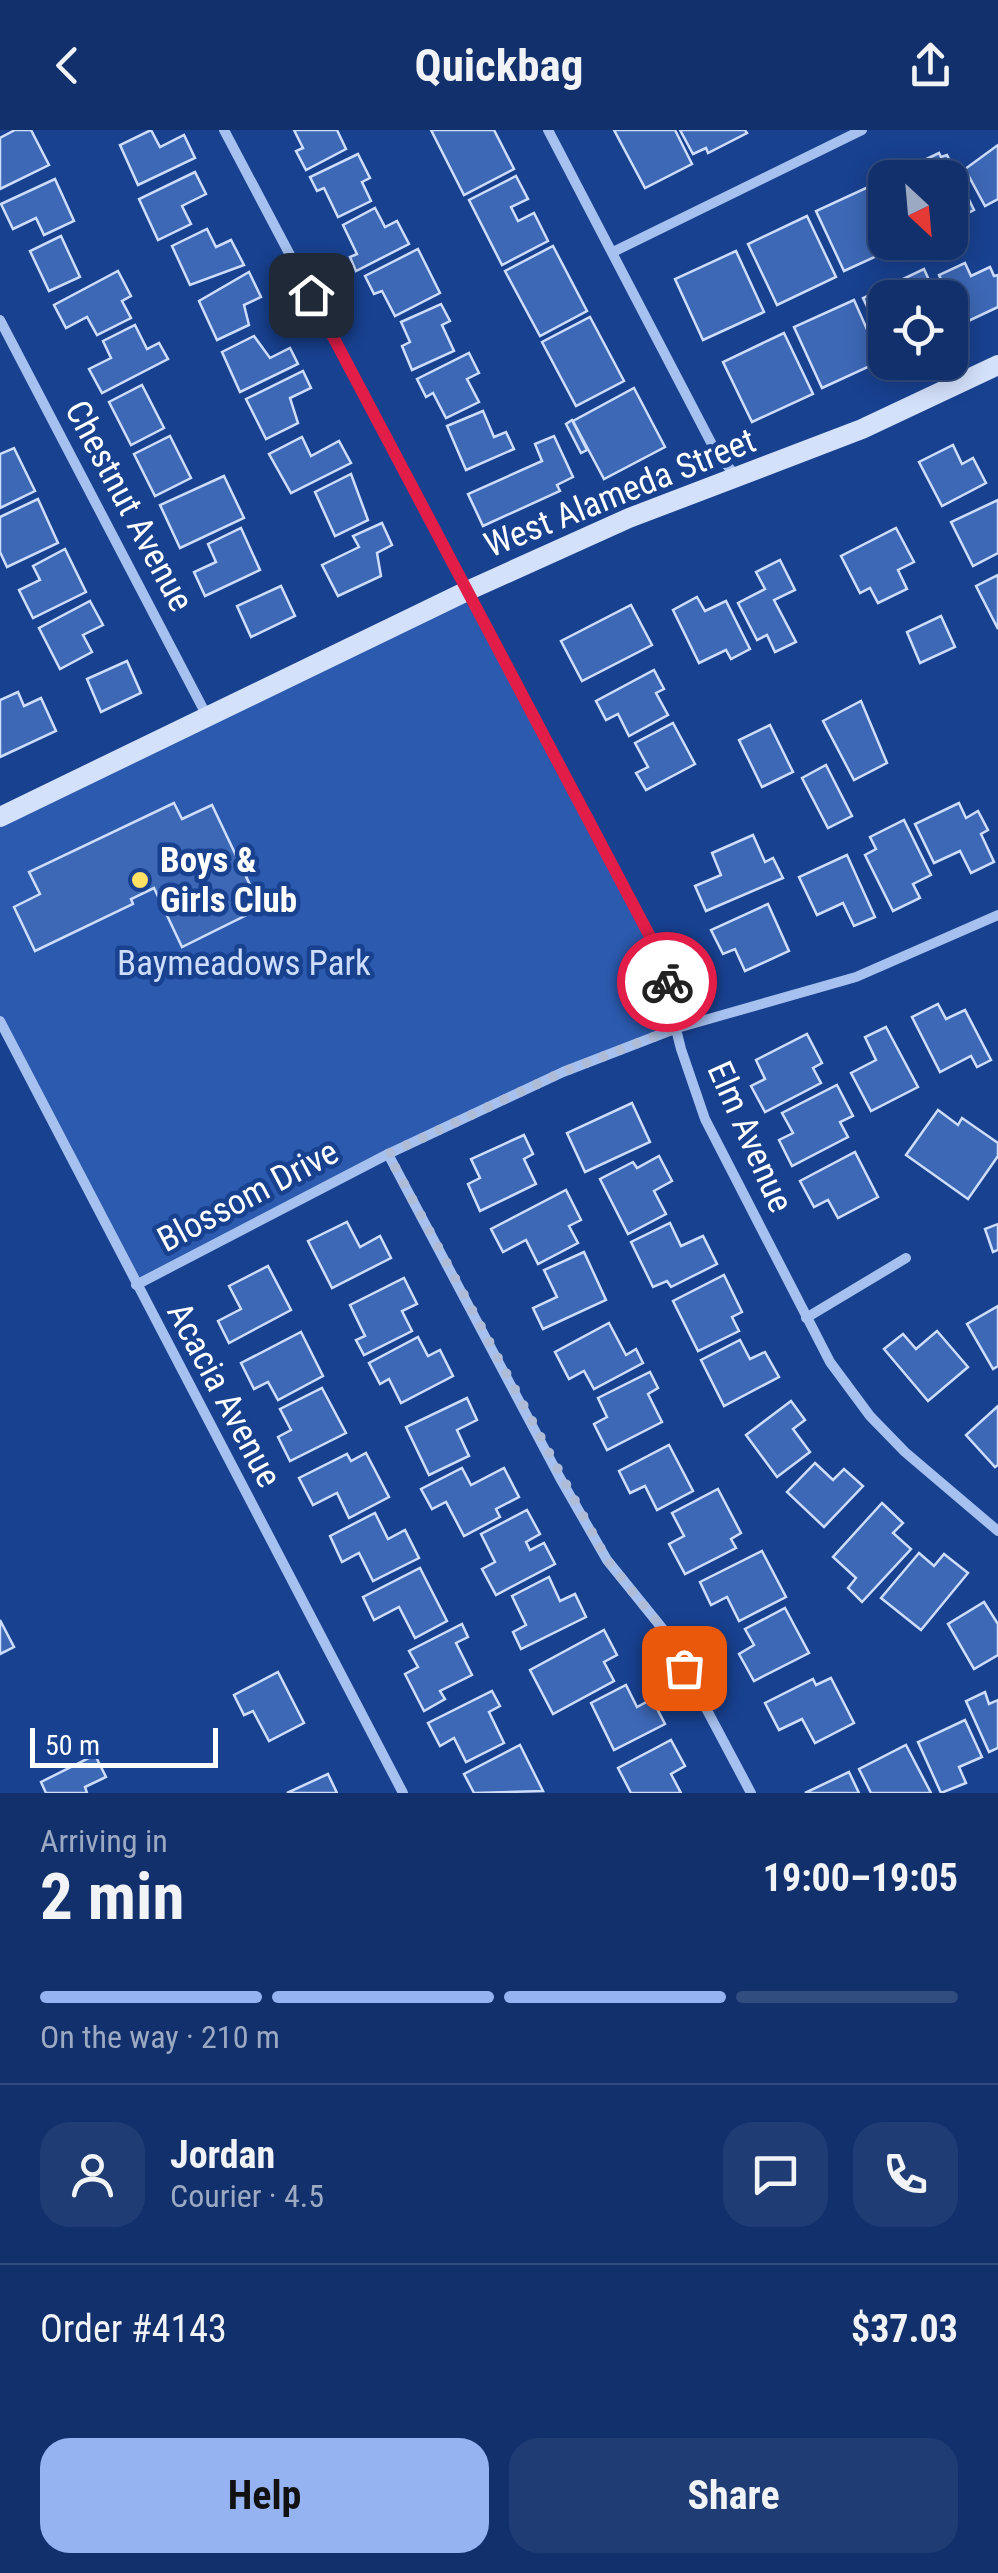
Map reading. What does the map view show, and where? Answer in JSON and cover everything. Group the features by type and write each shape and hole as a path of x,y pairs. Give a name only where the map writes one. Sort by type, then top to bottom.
{"street":[{"name":"Elm Avenue","path":"224,130 655,946 706,1119 830,1362 870,1416 998,1531"},
{"path":"548,130 716,454 739,479"},
{"path":"613,252 862,130"},
{"name":"Chestnut Avenue","path":"0,320 208,718"},
{"name":"West Alameda Street","path":"0,817 467,591 629,518 739,479 998,366"},
{"name":"Blossom Drive","path":"136,1286 388,1154 563,1072 677,1028 856,977 998,915"},
{"name":"Acacia Avenue","path":"0,1021 402,1793"},
{"path":"388,1154 560,1478 607,1560 666,1633 750,1793"},
{"path":"806,1318 906,1258"}],"green space":[{"name":"Baymeadows Park","path":"467,591 655,946 677,1028 563,1072 136,1285 0,1021 0,817"}],"building":[{"path":"15,130 31,130 49,165 0,189 0,138"},
{"path":"151,130 160,147 184,135 195,158 138,185 120,145"},
{"path":"294,130 337,130 346,149 306,170 296,151 303,148"},
{"path":"431,130 494,130 514,169 464,195"},
{"path":"614,130 675,130 692,164 645,188"},
{"path":"680,130 747,133 708,153 706,148 693,154"},
{"path":"998,145 998,199 985,206 968,175 968,167"},
{"path":"939,153 949,160 924,160"},
{"path":"358,154 370,178 362,182 371,201 338,217 324,188 317,191 310,177"},
{"path":"195,172 206,194 182,206 191,224 158,240 139,199"},
{"path":"516,176 528,199 511,207 518,221 534,213 548,241 502,265 469,200"},
{"path":"55,179 74,221 44,235 36,218 13,229 1,204"},
{"path":"868,187 868,260 844,271 816,211"},
{"path":"375,208 385,227 397,221 409,244 356,271 350,257 357,254 343,225"},
{"path":"807,216 836,277 777,305 748,244"},
{"path":"207,229 216,247 231,240 244,265 190,285 172,246"},
{"path":"61,236 80,277 49,291 30,251"},
{"path":"553,246 587,311 540,336 505,271"},
{"path":"418,249 440,293 395,316 382,291 374,294 365,276"},
{"path":"736,251 764,312 703,340 675,279"},
{"path":"965,263 971,276 990,267 994,276 998,275 998,307 968,321 968,280 941,280 939,275"},
{"path":"924,269 929,280 901,280"},
{"path":"118,271 131,296 122,301 131,318 97,335 87,317 66,328 54,305"},
{"path":"249,272 261,297 244,305 249,325 217,340 199,301"},
{"path":"854,300 868,332 868,367 822,388 794,327"},
{"path":"441,304 450,321 442,325 454,351 412,370 402,346 410,342 401,322"},
{"path":"590,317 624,381 576,406 542,342"},
{"path":"135,325 147,349 159,343 168,359 102,393 89,369 111,358 103,341"},
{"path":"784,333 813,394 752,422 723,362"},
{"path":"254,336 270,358 290,348 298,364 240,392 222,352"},
{"path":"469,353 479,373 467,379 479,402 446,418 433,393 426,397 417,379"},
{"path":"303,371 311,388 290,398 298,423 266,439 246,399"},
{"path":"142,385 164,428 131,445 109,402"},
{"path":"634,388 665,447 604,479 573,421"},
{"path":"483,411 494,437 506,432 514,449 466,470 447,426"},
{"path":"572,420 587,450 581,453 566,424"},
{"path":"170,436 191,478 155,496 134,454"},
{"path":"554,436 573,477 557,485 560,491 483,526 468,494 542,461 535,444"},
{"path":"302,437 311,456 339,441 351,463 291,493 269,454"},
{"path":"953,445 962,464 973,458 986,483 942,506 919,462"},
{"path":"14,448 35,491 0,508 0,454"},
{"path":"351,474 368,520 335,536 315,492"},
{"path":"224,476 244,518 180,548 160,505"},
{"path":"38,499 58,543 7,567 0,552 0,517"},
{"path":"998,500 998,553 973,566 951,522"},
{"path":"382,523 392,545 377,553 381,576 338,596 322,565 359,547 353,536"},
{"path":"241,528 260,570 205,596 194,572 216,562 208,544"},
{"path":"896,528 914,562 898,570 907,589 878,603 870,588 860,593 841,556"},
{"path":"65,549 86,592 33,618 19,590 40,580 33,566"},
{"path":"780,560 795,590 774,600 796,642 775,652 767,635 757,640 738,603 765,589 756,572"},
{"path":"998,575 998,629 976,586"},
{"path":"281,586 295,616 251,637 237,606"},
{"path":"697,597 705,611 726,601 750,649 731,659 726,650 699,663 673,610"},
{"path":"90,601 103,625 83,635 92,652 60,669 39,628"},
{"path":"631,605 652,645 582,681 561,641"},
{"path":"941,616 955,647 920,663 907,632"},
{"path":"127,661 141,693 101,712 87,679"},
{"path":"654,670 664,689 656,693 668,715 629,736 618,714 606,720 596,701"},
{"path":"18,692 24,706 41,698 56,731 0,757 0,700"},
{"path":"861,701 887,763 854,780 823,721"},
{"path":"673,723 695,764 646,790 636,773 648,767 635,743"},
{"path":"770,725 793,772 762,787 739,740"},
{"path":"826,765 852,816 828,828 802,778"},
{"name":"Boys & Girls Club","path":"174,803 182,819 212,805 261,908 182,947 154,888 131,899 133,904 35,951 14,907 40,894 29,872"},
{"path":"959,803 966,818 978,811 988,830 981,834 994,862 971,873 960,851 934,863 915,824"},
{"path":"904,820 931,875 913,884 920,898 893,911 865,855 876,849 870,837"},
{"path":"753,835 765,862 773,858 783,878 706,911 695,886 721,875 712,853"},
{"path":"847,855 875,917 854,926 843,903 817,915 799,877"},
{"path":"768,904 789,951 745,971 735,949 723,954 711,930"},
{"path":"938,1004 946,1019 965,1010 991,1060 977,1067 971,1056 940,1072 912,1017"},
{"path":"886,1027 918,1087 871,1111 851,1073 876,1060 865,1037"},
{"path":"807,1034 822,1063 813,1068 821,1083 765,1112 751,1086 765,1079 756,1060"},
{"path":"837,1085 853,1116 840,1122 848,1137 792,1166 779,1140 793,1133 782,1113"},
{"path":"632,1103 650,1142 585,1172 567,1133"},
{"path":"938,1110 958,1125 962,1118 998,1143 998,1156 968,1199 906,1155"},
{"path":"524,1135 533,1154 524,1159 536,1184 480,1211 468,1184 480,1178 471,1159"},
{"path":"855,1152 878,1197 838,1218 828,1200 814,1207 800,1181"},
{"path":"659,1156 672,1181 654,1191 666,1214 628,1234 600,1179 633,1162 637,1168"},
{"path":"566,1190 581,1220 569,1226 578,1243 538,1264 526,1240 503,1252 491,1229"},
{"path":"347,1222 360,1247 380,1236 391,1258 332,1288 308,1241"},
{"path":"670,1223 681,1246 703,1236 717,1264 671,1287 667,1281 653,1287 631,1242"},
{"path":"998,1224 998,1250 993,1252 985,1229"},
{"path":"584,1252 606,1300 543,1329 533,1308 557,1297 544,1270"},
{"path":"268,1266 291,1310 229,1343 218,1321 241,1309 229,1286"},
{"path":"724,1275 742,1312 732,1317 739,1331 698,1351 673,1301"},
{"path":"404,1278 417,1304 402,1311 412,1331 364,1355 356,1340 365,1336 350,1305"},
{"path":"998,1306 998,1366 993,1369 967,1324"},
{"path":"609,1323 626,1355 636,1349 643,1363 594,1389 584,1371 569,1379 555,1352"},
{"path":"937,1331 968,1367 928,1401 884,1349 903,1334 916,1349"},
{"path":"301,1332 323,1376 278,1400 268,1382 254,1389 241,1363"},
{"path":"418,1337 428,1356 440,1350 453,1376 401,1403 389,1379 380,1384 369,1363"},
{"path":"740,1340 750,1359 765,1352 779,1377 724,1406 701,1360"},
{"path":"650,1372 658,1388 648,1394 662,1422 607,1450 594,1424 607,1417 598,1398"},
{"path":"322,1388 346,1433 290,1461 278,1437 291,1430 280,1409"},
{"path":"467,1398 477,1420 457,1430 469,1456 429,1475 406,1427"},
{"path":"791,1401 805,1420 793,1429 810,1452 777,1477 746,1435"},
{"path":"998,1406 998,1465 995,1467 966,1435"},
{"path":"669,1445 693,1491 657,1510 645,1486 630,1493 619,1471"},
{"path":"366,1453 389,1497 349,1518 337,1493 313,1505 299,1478 347,1454 351,1461"},
{"path":"815,1463 833,1480 844,1469 863,1486 824,1527 787,1492"},
{"path":"462,1468 471,1485 504,1468 519,1497 496,1509 500,1517 464,1536 446,1502 432,1509 421,1489"},
{"path":"718,1489 741,1533 731,1539 736,1548 685,1574 669,1544 684,1536 672,1513"},
{"path":"882,1503 903,1523 893,1533 911,1549 862,1602 848,1588 856,1578 833,1557"},
{"path":"527,1510 540,1534 526,1542 530,1550 544,1543 555,1564 496,1595 482,1569 495,1562 481,1534"},
{"path":"375,1513 388,1539 405,1530 419,1558 373,1581 359,1553 342,1562 330,1536"},
{"path":"762,1551 786,1597 739,1621 727,1597 711,1605 700,1582"},
{"path":"919,1553 934,1566 944,1554 968,1573 921,1630 881,1598"},
{"path":"420,1568 447,1621 415,1638 399,1607 374,1620 363,1597"},
{"path":"549,1577 560,1601 575,1594 586,1617 521,1649 513,1632 526,1625 512,1596"},
{"path":"984,1602 998,1624 998,1655 974,1669 948,1624"},
{"path":"785,1608 809,1653 754,1681 739,1654 754,1645 745,1629"},
{"path":"0,1620 14,1647 0,1654"},
{"path":"462,1624 468,1637 456,1643 472,1675 440,1691 445,1699 424,1711 405,1674 418,1667 409,1651"},
{"path":"604,1630 617,1655 604,1662 614,1681 553,1714 530,1670"},
{"path":"278,1672 304,1723 269,1741 253,1711 244,1715 234,1695"},
{"path":"831,1678 854,1723 815,1743 802,1719 779,1730 765,1703 813,1679 816,1685"},
{"path":"626,1685 637,1707 652,1699 665,1724 614,1750 591,1703"},
{"path":"492,1691 500,1706 489,1712 504,1743 466,1762 454,1738 440,1746 428,1723"},
{"path":"985,1692 989,1704 998,1700 998,1748 989,1752 966,1701"},
{"path":"965,1720 982,1757 959,1767 966,1783 941,1793 918,1742"},
{"path":"671,1740 685,1766 671,1774 681,1793 631,1793 618,1768"},
{"path":"520,1745 543,1791 474,1793 464,1774"},
{"path":"906,1745 931,1793 871,1793 859,1769"},
{"path":"95,1755 106,1777 85,1787 87,1793 46,1793 41,1782"},
{"path":"849,1772 859,1793 805,1793"},
{"path":"328,1774 337,1793 287,1793"}],"way so far":[{"path":"667,982 677,1028 563,1072 388,1154 607,1560 666,1633 684,1668"}],"place":[{"name":"Boys & Girls Club","path":"140,880"}],"route":[{"path":"311,295 655,946 667,982"}]}
